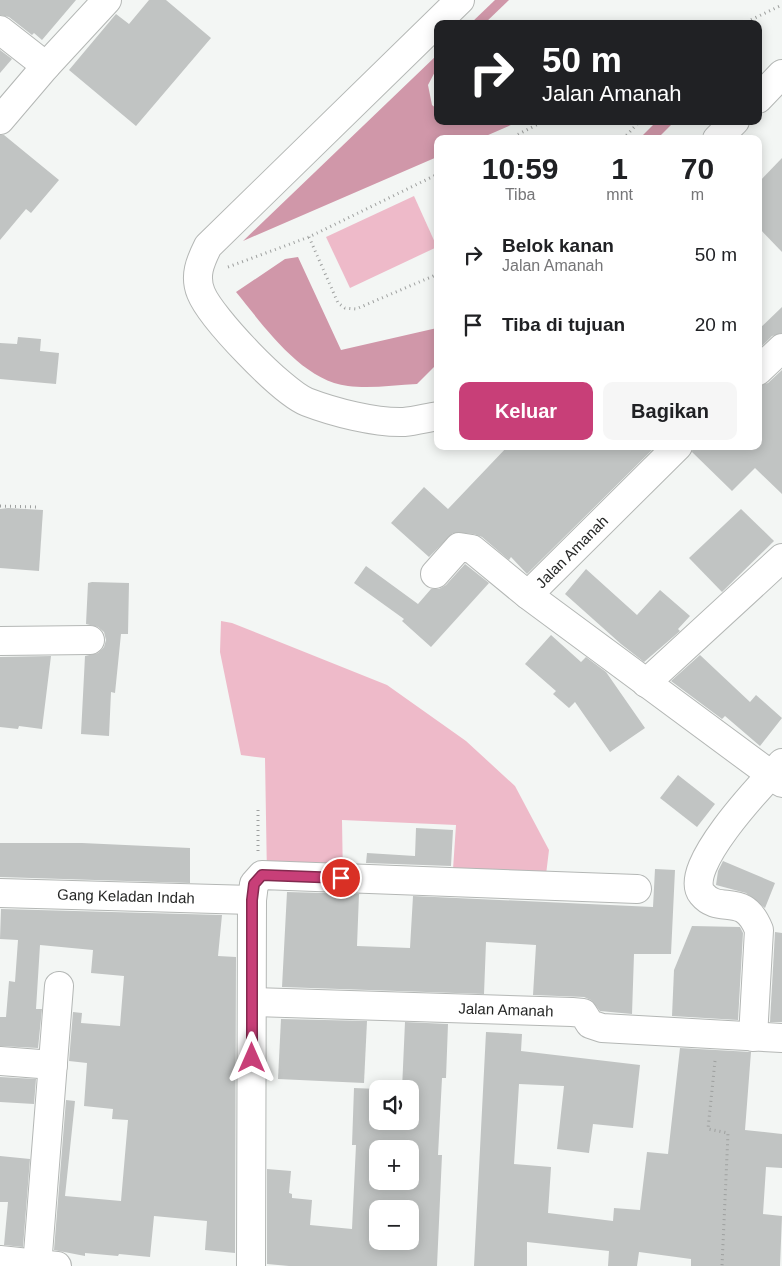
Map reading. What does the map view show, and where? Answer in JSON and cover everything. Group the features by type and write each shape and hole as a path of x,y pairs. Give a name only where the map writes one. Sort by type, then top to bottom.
{"street":[{"path":"0,120 46,66 107,0"},
{"path":"440,20 460,0"},
{"path":"434,25 208,246 199,263 198,278 201,294 240,343 274,380 304,401 348,415 403,422 434,417"},
{"path":"0,30 46,66"},
{"path":"762,94 782,74"},
{"path":"721,135 731,125"},
{"path":"762,367 782,348"},
{"name":"Jalan Amanah","path":"674,450 528,595 646,683 778,773 730,820 700,872 698,884 702,894 714,902 743,907 753,916 759,930 753,1037"},
{"path":"435,574 459,547 472,549 528,595"},
{"path":"646,683 782,558"},
{"path":"0,641 90,640"},
{"path":"252,1266 252,1002 255,890 262,875 637,889"},
{"name":"Gang Keladan Indah","path":"0,892 255,890"},
{"path":"37,1266 60,986"},
{"name":"Jalan Amanah","path":"252,1002 572,1012 583,1013 590,1024 602,1028 782,1038"},
{"path":"0,1061 53,1065"},
{"path":"0,1260 37,1266 57,1266"}],"path":[{"path":"750,20 782,5"},
{"path":"517,135 536,125"},
{"path":"627,135 636,125"},
{"path":"198,278 309,237 434,176"},
{"path":"309,237 338,303 345,308 356,309 434,276"},
{"path":"0,506 38,507"},
{"path":"255,890 258,806"},
{"path":"718,1035 708,1129 728,1133 722,1266"}],"shaded area":[{"path":"495,0 509,0 488,20 474,20"},
{"path":"434,58 434,74 428,85 434,107 434,125 511,125 488,135 434,135 434,158 243,241"},
{"path":"653,125 671,125 661,135 643,135"},
{"path":"414,196 434,240 434,248 350,288 326,237"},
{"path":"298,257 341,350 434,329 434,367 417,384 365,387 331,382 299,363 271,335 236,292 285,259"},
{"path":"221,621 232,623 387,685 466,741 515,786 549,850 545,883 452,884 456,825 342,820 343,881 267,877 265,758 241,755 220,652"}],"building":[{"path":"0,0 76,0 42,40 34,33 32,35 9,17 0,15"},
{"path":"149,0 166,0 211,38 136,126 69,70 116,14 129,24"},
{"path":"0,50 12,59 0,73"},
{"path":"0,135 4,135 59,180 31,213 26,209 0,240"},
{"path":"782,158 782,252 762,231 762,179"},
{"path":"782,307 782,333 772,336 762,346 762,326"},
{"path":"18,337 41,339 40,351 59,353 56,384 0,379 0,343 17,344"},
{"path":"782,370 782,494 755,468 732,491 692,452 692,450 762,450 762,385 768,383"},
{"path":"504,450 652,450 527,574 511,557 509,560 482,537 474,534 453,533 429,557 391,523 424,487 448,509"},
{"path":"0,509 43,510 39,571 0,568"},
{"path":"741,509 774,541 722,592 689,558"},
{"path":"465,564 489,583 431,647 402,621 404,619 354,583 366,566 418,604 431,589 439,589 446,585"},
{"path":"586,569 637,615 660,590 690,616 678,629 680,631 644,662 565,594"},
{"path":"88,583 129,583 128,634 121,634 115,693 111,692 109,736 81,734 85,656 98,653 104,647 106,640 104,632 98,627 86,624"},
{"path":"551,635 581,662 586,657 606,672 645,728 610,752 575,702 569,708 553,694 556,691 525,664"},
{"path":"700,655 750,702 756,695 782,718 760,746 725,716 722,719 671,681"},
{"path":"51,656 42,729 19,726 18,729 0,727 0,657"},
{"path":"678,775 715,804 697,827 660,798"},
{"path":"416,828 453,830 451,866 366,863 367,853 415,856"},
{"path":"0,843 82,843 190,848 190,883 0,877"},
{"path":"723,861 775,883 765,908 746,893 716,885 718,871"},
{"path":"655,869 675,870 671,954 634,954 632,1014 600,1011 591,1000 584,997 533,995 536,945 486,942 484,994 282,987 287,892 359,894 357,946 410,948 413,896 653,907"},
{"path":"1,909 222,915 218,956 236,957 235,1253 205,1250 207,1221 154,1216 150,1257 85,1253 85,1256 54,1250 66,1100 75,1101 65,1196 121,1201 128,1120 112,1119 113,1109 84,1106 87,1063 69,1061 73,1012 82,1013 81,1023 120,1026 124,976 91,973 93,950 40,945 36,1009 42,1009 38,1048 0,1046 0,1017 6,1017 9,981 15,982 18,940 0,939"},
{"path":"692,926 740,927 743,933 738,1020 672,1016 674,970"},
{"path":"775,932 782,933 782,1022 770,1022"},
{"path":"281,1019 367,1021 364,1083 278,1079"},
{"path":"405,1022 448,1024 446,1078 442,1078 438,1155 442,1155 437,1266 289,1266 267,1264 267,1169 291,1171 289,1193 292,1194 292,1198 312,1200 310,1225 352,1229 356,1145 352,1145 354,1088 369,1089 369,1130 419,1130 419,1080 402,1080"},
{"path":"486,1032 522,1034 521,1051 640,1065 633,1128 593,1124 589,1153 557,1149 564,1086 519,1084 514,1164 551,1167 548,1213 613,1221 614,1208 640,1210 647,1152 668,1154 680,1048 751,1052 745,1130 782,1134 782,1168 766,1167 763,1214 782,1216 780,1266 691,1266 691,1259 639,1252 637,1266 608,1266 609,1251 527,1242 527,1266 474,1266"},
{"path":"0,1077 36,1079 34,1104 0,1102"},
{"path":"0,1156 30,1159 23,1247 4,1245 8,1202 0,1202"}],"route":[{"path":"252,1058 252,900 254,884 262,875 341,878"}]}
